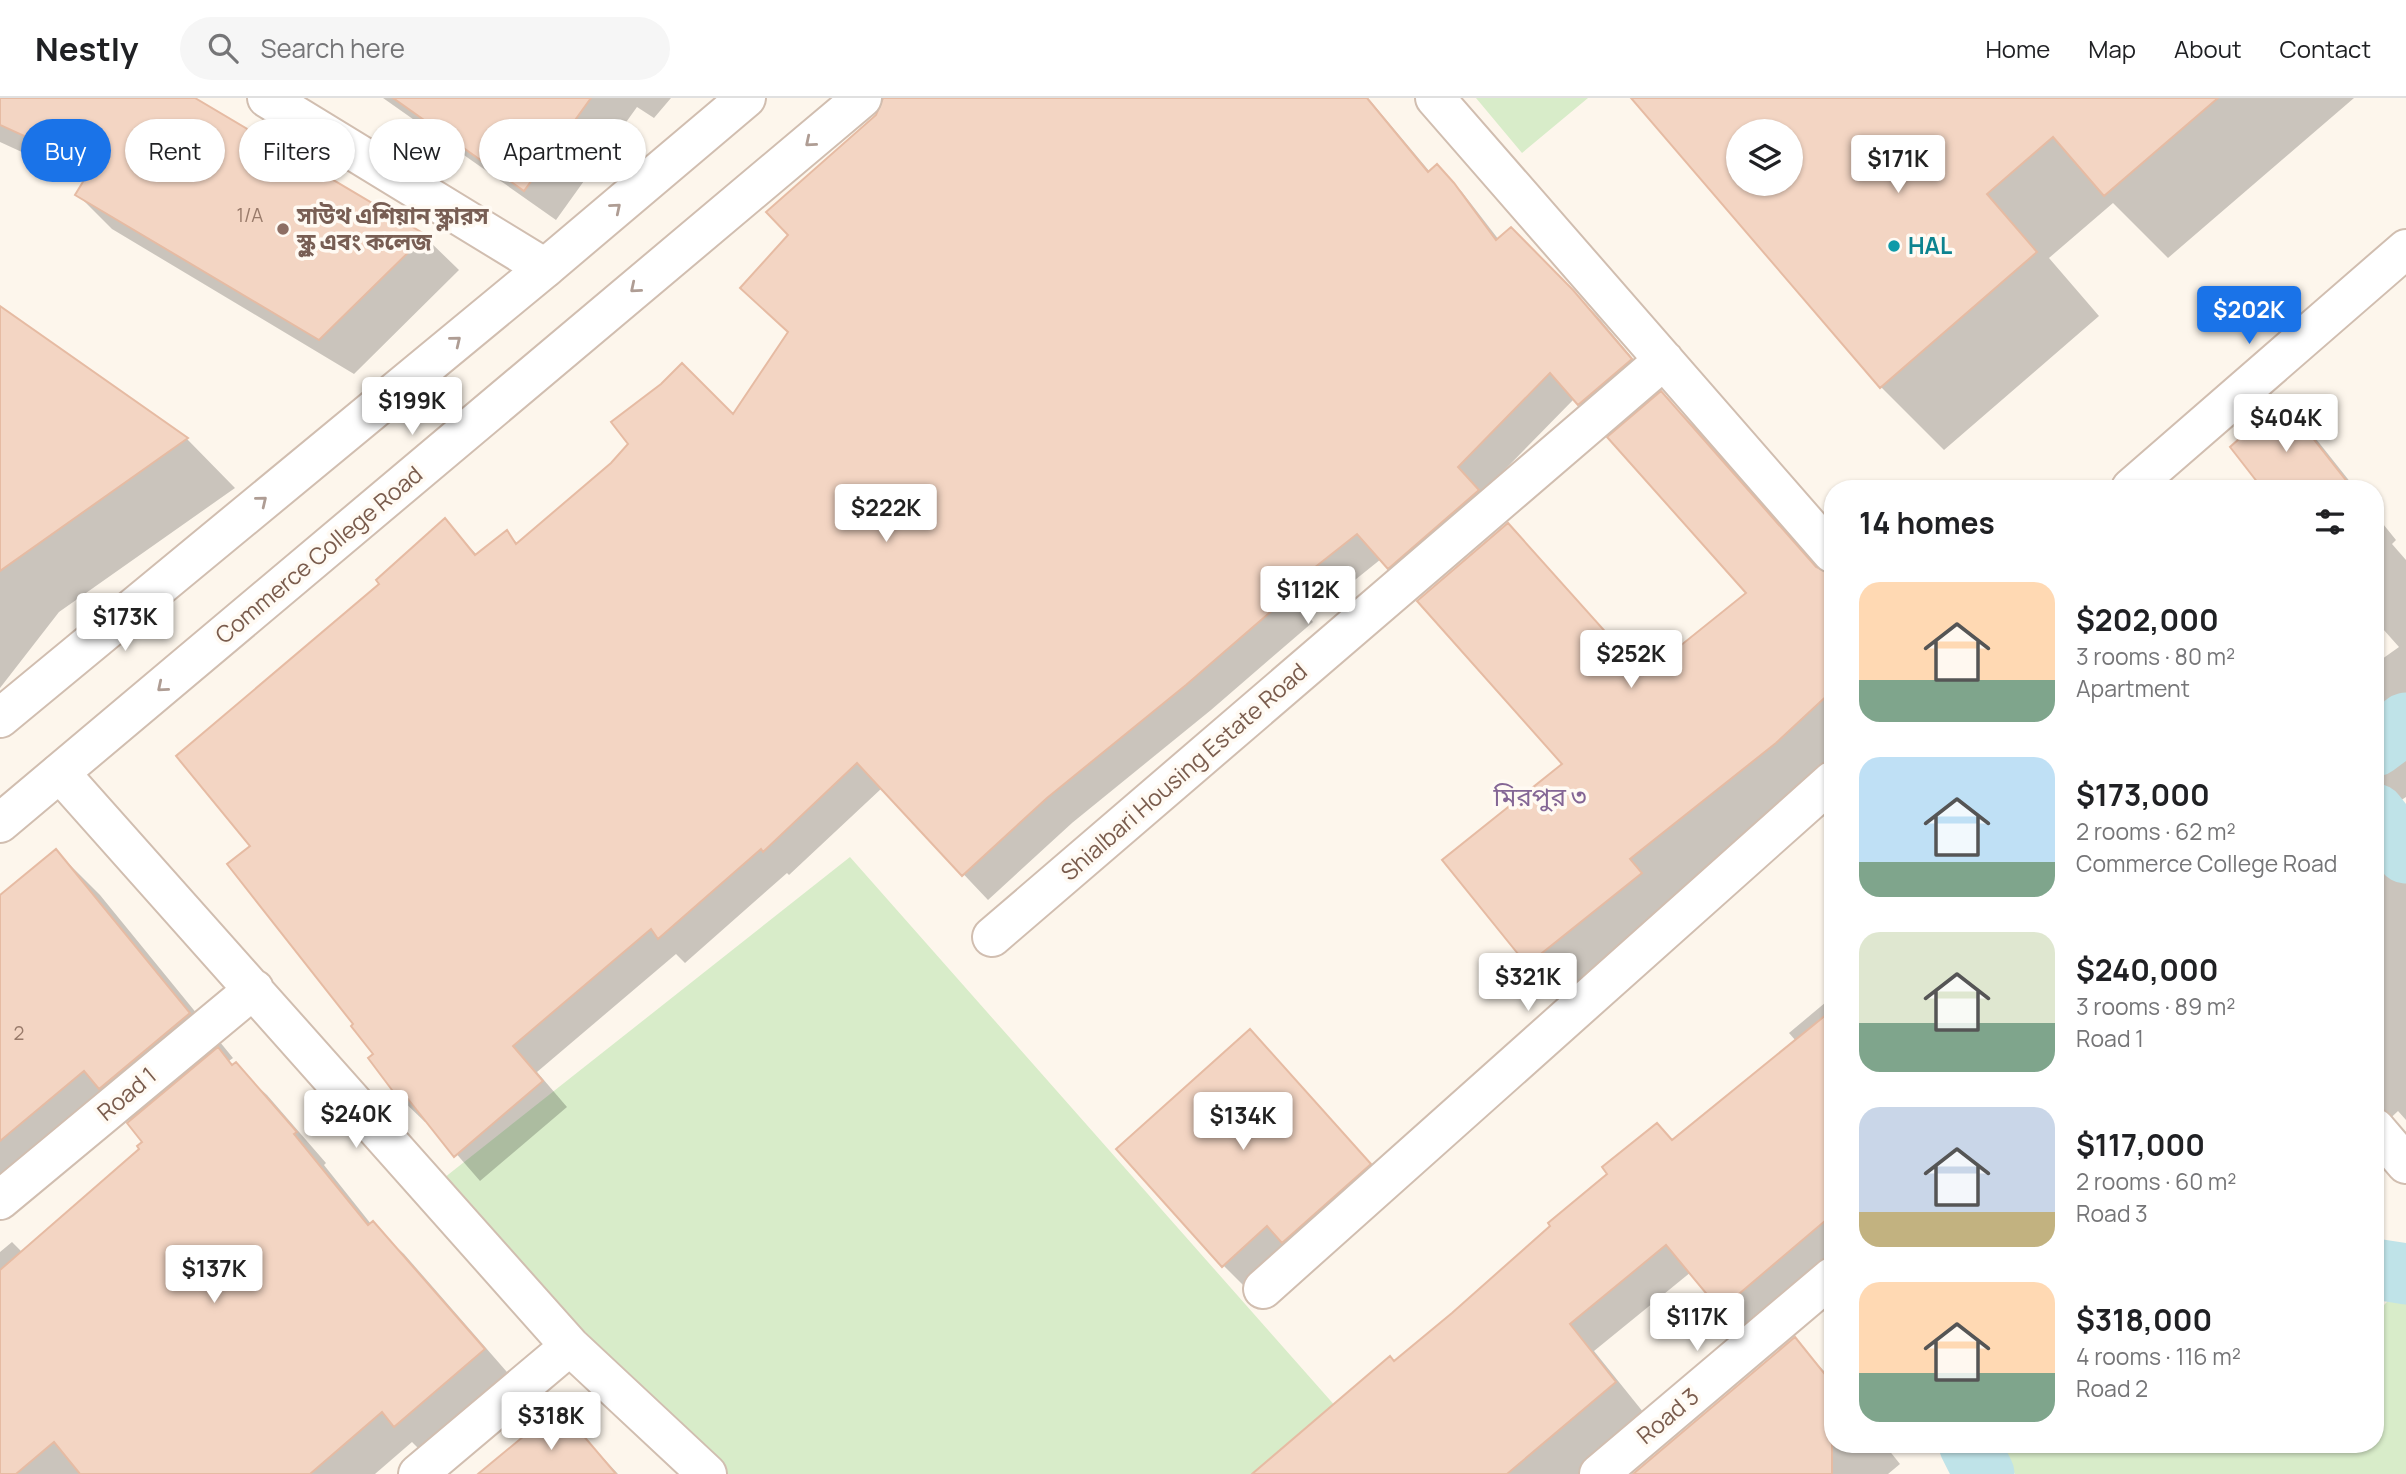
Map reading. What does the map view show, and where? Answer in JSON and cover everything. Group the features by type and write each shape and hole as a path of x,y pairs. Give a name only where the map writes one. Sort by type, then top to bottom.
{"street":[{"path":"267,98 545,268"},
{"path":"2,716 545,268 746,98"},
{"name":"Commerce College Road","path":"0,823 862,98"},
{"path":"1435,98 1824,544"},
{"path":"2140,480 2406,249"},
{"name":"Shialbari Housing Estate Road","path":"992,937 1664,360"},
{"path":"60,773 570,1346 707,1474"},
{"path":"1263,1289 1824,788"},
{"name":"Road 1","path":"0,1200 254,989"},
{"path":"2384,1138 2406,1164"},
{"name":"Road 3","path":"1599,1474 1824,1285"},
{"path":"418,1474 570,1346"}],"green space":[{"path":"1476,98 1588,98 1522,153"},
{"path":"850,857 1337,1408 1261,1474 707,1474 430,1189"},
{"path":"2406,1281 2406,1474 2015,1474 2003,1453 2384,1453 2384,1305"}],"building":[{"path":"0,98 195,98 239,124 239,182 337,182 426,235 319,340 75,195 83,182 111,182 111,119 21,119 21,135 0,125"},
{"path":"393,98 591,98 576,119 479,119 479,159 465,149 465,119 423,119"},
{"path":"883,98 1367,98 1428,172 1437,164 1496,240 1511,227 1573,290 1632,359 1578,405 1550,373 1458,467 1479,490 1388,569 1357,534 1285,591 1289,596 1186,685 1047,798 962,876 857,763 763,852 761,849 658,939 651,929 513,1046 543,1081 454,1157 404,1094 398,1098 368,1058 373,1054 351,1026 353,1024 227,864 250,846 176,756 379,584 376,580 445,518 475,555 507,530 516,544 611,463 628,444 611,422 661,384 682,363 733,414 788,332 740,288 788,235 766,212 876,115"},
{"name":"HAL","path":"1631,98 2218,98 2104,196 2053,137 1987,194 2037,252 1880,388"},
{"path":"511,182 530,182 524,191"},
{"path":"0,306 188,438 0,571"},
{"path":"1661,391 1816,567 1824,570 1824,698 1776,743 1630,859 1642,873 1527,965 1442,860 1562,764 1417,601 1508,523 1644,675 1746,593 1607,437"},
{"path":"2283,400 2346,480 2256,480 2230,447"},
{"path":"56,849 190,1013 99,1089 84,1071 0,1141 0,895"},
{"path":"1824,1016 1824,1222 1720,1310 1666,1245 1570,1324 1616,1382 1507,1474 1252,1474 1390,1356 1394,1361 1452,1313 1550,1226 1548,1223 1607,1174 1602,1167 1657,1123 1672,1140"},
{"path":"1250,1029 1371,1164 1282,1243 1267,1226 1222,1267 1116,1149"},
{"path":"218,1047 232,1065 236,1062 297,1132 294,1134 368,1225 373,1221 485,1349 394,1427 382,1412 310,1474 80,1474 54,1442 16,1474 0,1474 0,1270 139,1149 137,1146 142,1142 127,1123"},
{"path":"1795,1337 1824,1373 1824,1453 1832,1453 1832,1474 1633,1474"},
{"path":"559,1407 616,1474 478,1474"}],"waterway":[{"path":"2384,739 2406,723"},
{"path":"2384,825 2406,853"},
{"path":"2384,1270 2406,1274"},
{"path":"1974,1453 1984,1474"}],"place":[{"name":"সাউথ এশিয়ান স্কলারস স্কুল এবং কলেজ","path":"283,229"},
{"name":"HAL","path":"1894,246"}],"district":[{"name":"মিরপুর ৩","path":"1540,797"}]}
